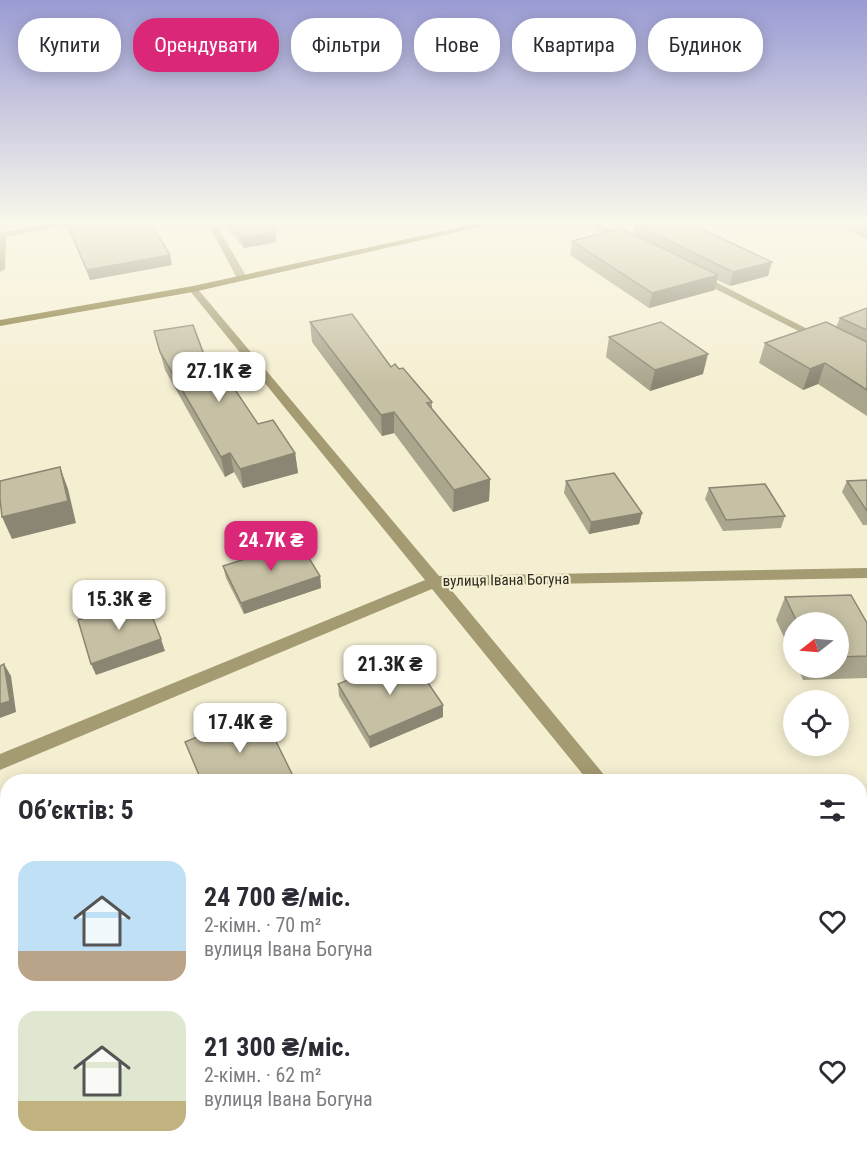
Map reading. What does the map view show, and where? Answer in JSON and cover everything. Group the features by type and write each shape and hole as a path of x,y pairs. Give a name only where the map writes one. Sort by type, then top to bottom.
{"main road":[{"path":"0,323 194,289 251,276"}],"street":[{"path":"697,276 835,345"},
{"path":"194,289 594,774"},
{"name":"вулиця Івана Богуна","path":"0,762 437,581 867,573"}],"building":[{"path":"626,276 714,276 652,293"},
{"path":"867,308 867,330 840,318"},
{"path":"352,314 391,367 395,364 399,369 403,368 432,402 427,403 490,479 454,490 394,412 381,415 310,322"},
{"path":"661,322 708,354 655,370 609,337"},
{"path":"826,322 867,342 867,390 825,363 810,369 765,343"},
{"path":"193,325 213,379 226,376 258,424 273,420 295,453 240,469 230,453 221,457 160,352 154,331"},
{"path":"60,467 68,501 2,517 0,481"},
{"path":"614,473 642,513 591,522 566,481"},
{"path":"867,480 867,511 847,481"},
{"path":"765,484 785,516 726,520 709,488"},
{"path":"299,542 320,576 241,603 223,566"},
{"path":"851,595 867,623 867,656 849,657 849,612 792,612 785,597"},
{"path":"145,598 161,639 91,664 78,620"},
{"path":"409,655 443,705 369,737 338,684"},
{"path":"4,664 10,701 0,704 0,666"},
{"path":"261,711 292,774 199,774 185,742"}]}
